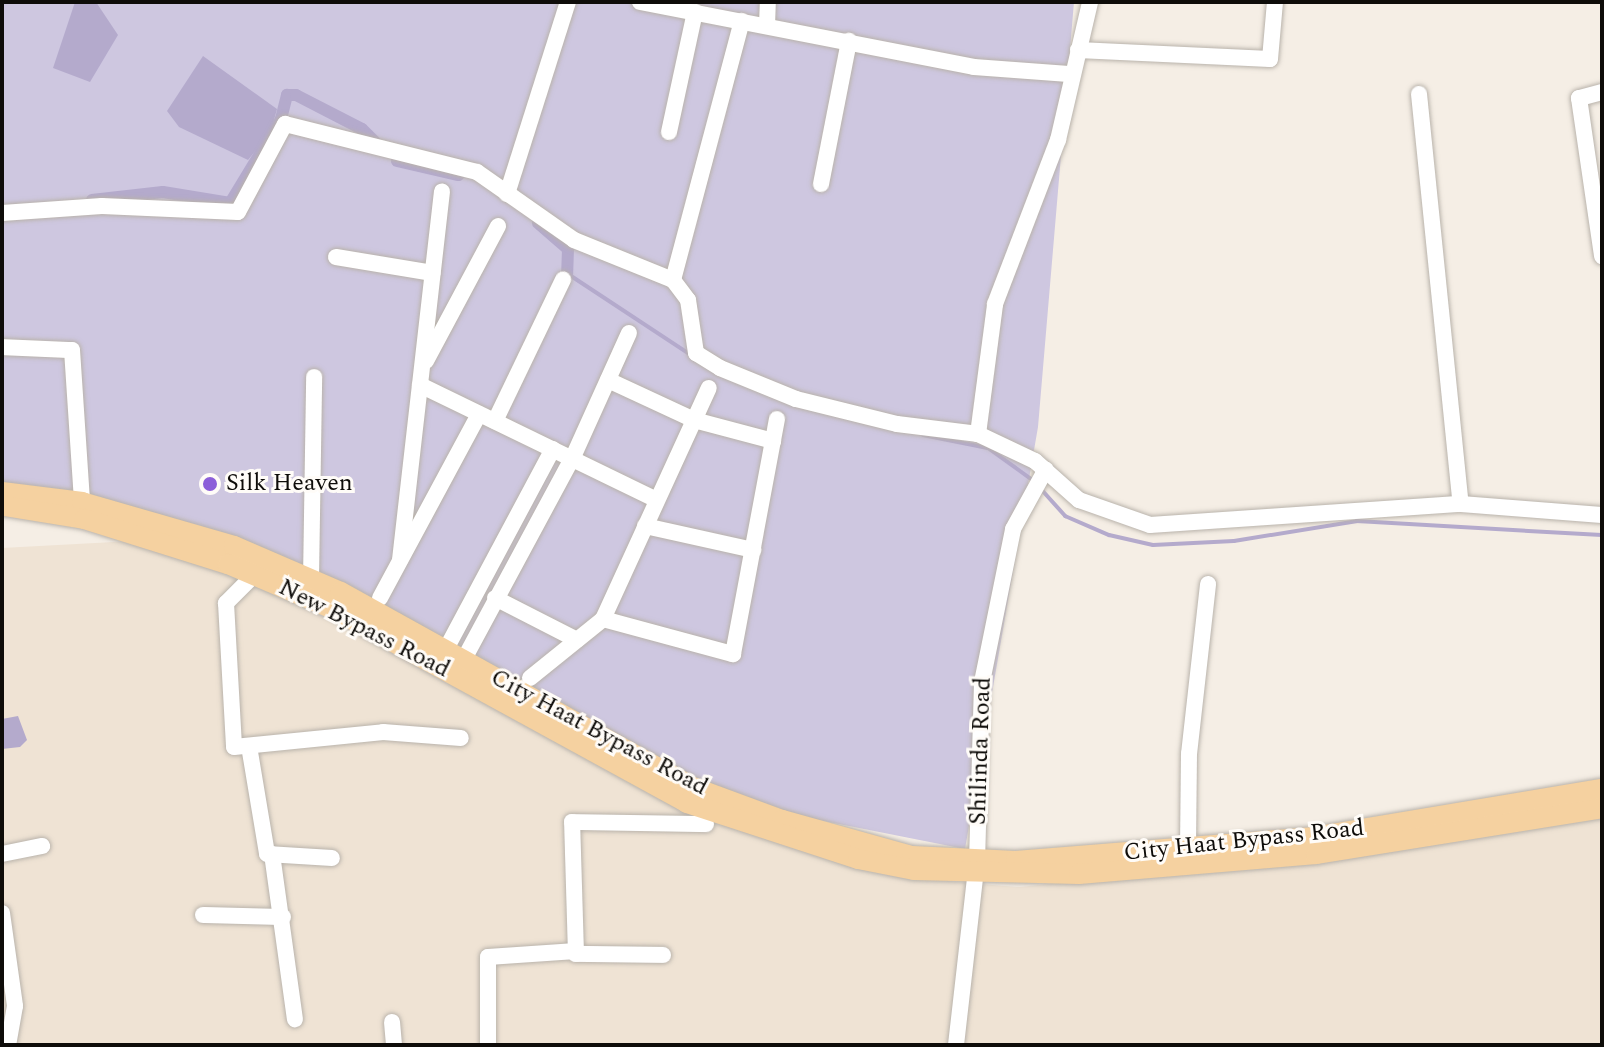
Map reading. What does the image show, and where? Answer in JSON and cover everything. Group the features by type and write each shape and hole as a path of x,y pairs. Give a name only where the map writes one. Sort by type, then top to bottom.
{"main road":[{"name":"City Haat Bypass Road","path":"2,492 82,502 234,546 311,579 695,788 861,845 976,869 1314,837 1602,789"},
{"name":"New Bypass Road","path":"2,506 84,519 254,575 333,609 547,730 687,803 858,859 1079,874 1316,854 1602,808"}],"street":[{"path":"507,194 568,2"},
{"path":"640,2 974,67 1069,74"},
{"path":"767,26 768,2"},
{"path":"978,434 995,304 1058,140 1069,74 1090,2"},
{"path":"1078,50 1270,59 1275,2"},
{"path":"669,132 695,12"},
{"path":"673,280 742,21"},
{"path":"821,184 849,41"},
{"path":"1602,92 1579,98 1596,237 1602,256"},
{"path":"1419,94 1461,504"},
{"path":"2,213 102,206 238,212 285,124 477,172 574,240 673,280 688,300 696,353 720,368 825,406 897,424 978,434 1044,471 1079,500 1150,525 1461,504 1602,515"},
{"path":"400,560 442,191"},
{"path":"421,377 498,226"},
{"path":"336,257 433,273"},
{"path":"380,598 487,417 563,280"},
{"path":"454,656 495,598 572,458 629,333"},
{"path":"2,347 72,350 82,502"},
{"path":"311,579 314,377"},
{"path":"421,377 487,417 657,500"},
{"path":"608,380 694,420 773,441"},
{"path":"530,678 603,619 709,388"},
{"path":"603,619 733,654 777,419"},
{"path":"454,656 553,449"},
{"name":"Shilinda Road","path":"956,1045 976,869 982,682 1013,529 1044,471"},
{"path":"645,526 753,550"},
{"path":"254,575 226,603 234,747 383,732 461,738"},
{"path":"1188,848 1189,754 1208,584"},
{"path":"495,598 577,640"},
{"path":"249,746 267,854 332,858"},
{"path":"576,951 572,822 706,824"},
{"path":"2,854 42,846"},
{"path":"272,854 295,1019"},
{"path":"2,913 15,1006 8,1045"},
{"path":"203,915 283,917"},
{"path":"488,1045 488,957 576,951 663,955"},
{"path":"392,1022 394,1045"}],"shaded area":[{"path":"2,2 1074,2 1038,427 965,849 748,806 335,589 2,490"},
{"path":"75,2 96,2 118,35 90,82 53,68"},
{"path":"203,56 277,109 271,131 248,160 179,127 167,111"},
{"path":"151,540 281,595 742,831 954,882 1019,887 1310,858 1602,807 1602,1045 2,1045 2,548"},
{"path":"18,716 27,740 20,747 2,749 2,719"}],"waterway":[{"path":"92,200 163,192 230,203 281,119 287,95 296,95 362,129 381,148"},
{"path":"397,161 458,175"},
{"path":"538,223 568,249 567,274"},
{"path":"568,274 691,355"},
{"path":"923,435 988,448 1034,481"},
{"path":"1040,488 1065,516 1109,535 1153,545 1234,541 1357,521 1602,535"}],"place":[{"name":"Silk Heaven","path":"210,484"}]}
